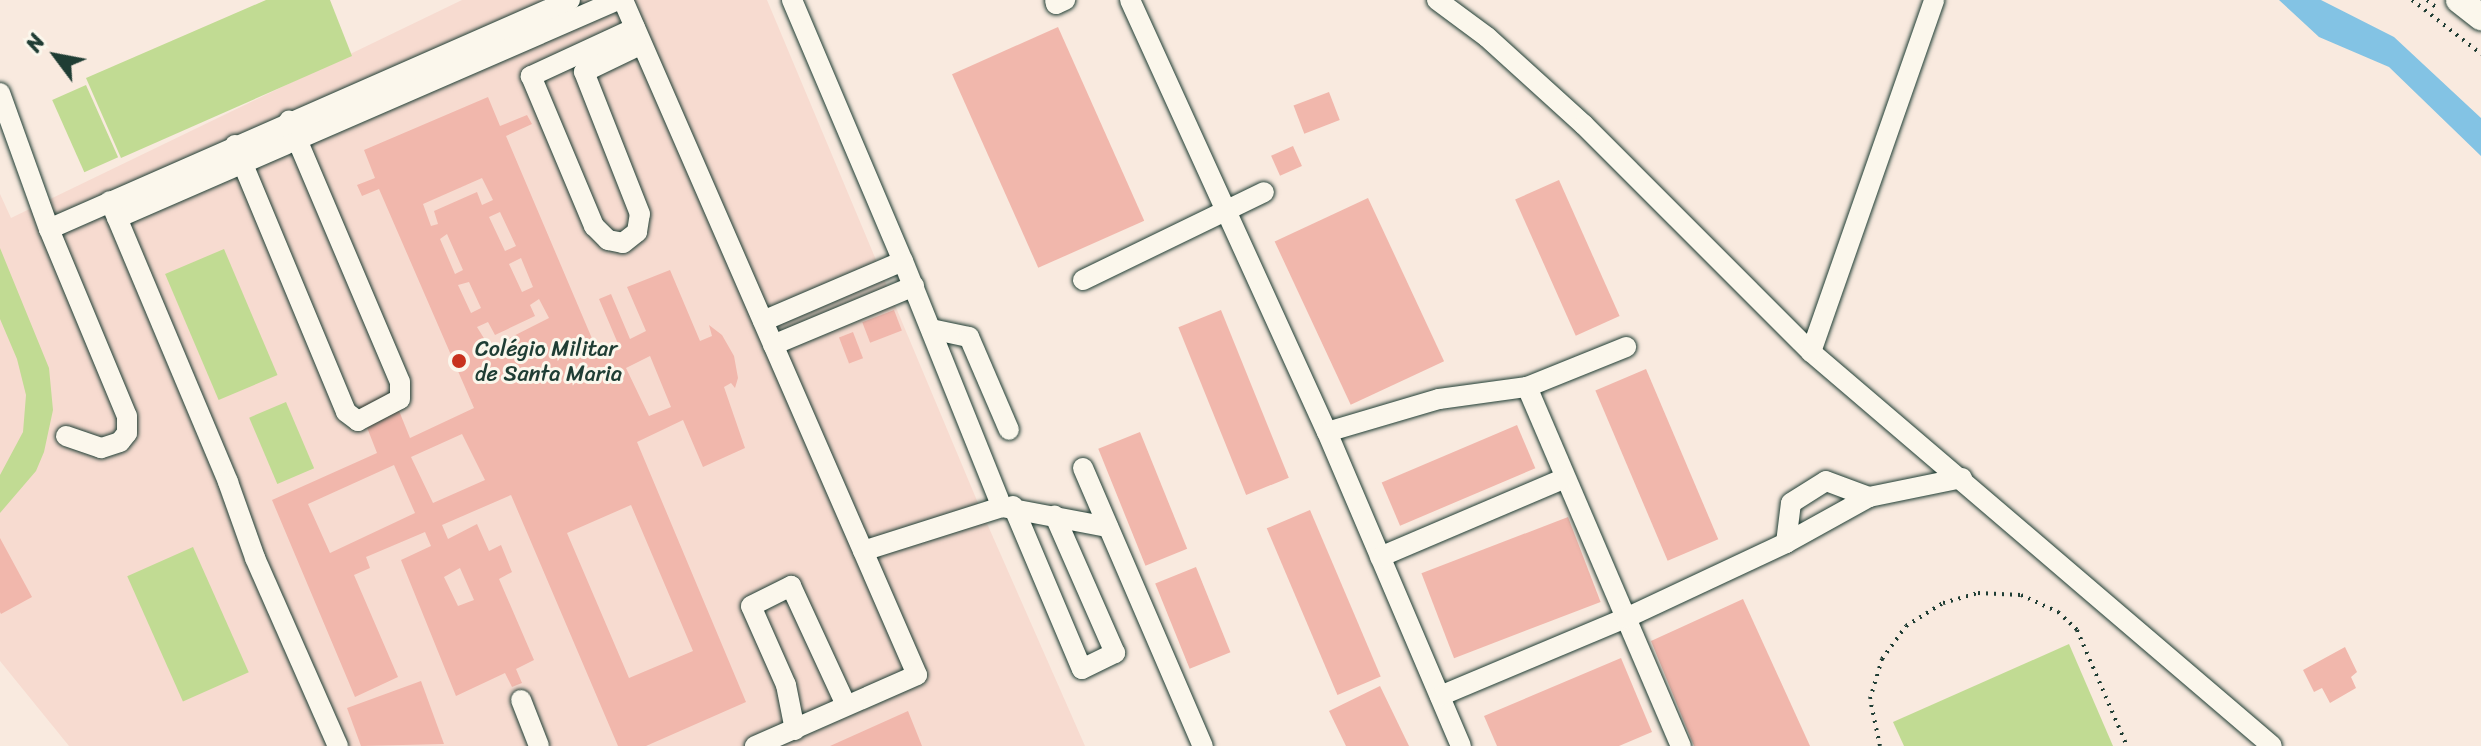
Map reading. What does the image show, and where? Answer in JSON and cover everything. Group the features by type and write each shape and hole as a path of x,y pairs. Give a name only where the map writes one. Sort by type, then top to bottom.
{"main road":[{"path":"2459,0 2481,17"}],"lane":[{"path":"49,229 113,210 570,0"},
{"path":"292,130 620,0 917,675 755,746"},
{"path":"792,0 1008,507 1082,669 1115,653 1055,516"},
{"path":"1055,0 1056,4 1065,0"},
{"path":"1130,0 1228,209 1327,432 1461,746"},
{"path":"1437,0 1487,37 1584,125 1811,352 2272,746"},
{"path":"1811,352 1934,0"},
{"path":"638,36 584,72 640,214 637,232 623,243 608,240 594,226 531,76 638,36"},
{"path":"0,93 49,229 127,416 127,433 120,442 101,448 66,436"},
{"path":"238,154 346,412 358,421 400,399 400,382 292,130"},
{"path":"1083,280 1264,192"},
{"path":"113,210 222,468 255,558 338,746"},
{"path":"763,321 903,261"},
{"path":"773,345 914,286"},
{"path":"931,329 969,337 1009,430"},
{"path":"1327,432 1439,399 1527,387 1626,347"},
{"path":"1527,387 1681,746"},
{"path":"1083,468 1203,746"},
{"path":"1380,557 1565,478"},
{"path":"1440,696 1626,618 1786,543 1869,497 1962,478"},
{"path":"1786,543 1791,503 1826,481 1869,497"},
{"path":"863,551 1008,507 1108,527"},
{"path":"795,730 786,685 751,606 791,586 846,705"},
{"path":"521,700 539,746"}],"path":[{"path":"2412,0 2481,54"},
{"path":"1880,746 1870,699 1882,659 1906,626 1943,603 1978,593 2021,595 2058,612 2077,630 2127,746"}],"shaded area":[{"name":"Colégio Militar de Santa Maria","path":"462,0 767,0 978,503 1085,746 69,746 0,661 0,194 11,218"}],"green space":[{"path":"266,0 330,0 352,56 121,158 86,78"},
{"path":"86,85 118,157 84,172 52,100"},
{"path":"0,248 49,368 53,410 44,452 36,471 0,513 0,475 23,432 26,395 17,359 0,319"},
{"path":"224,249 278,375 219,400 165,274"},
{"path":"286,402 314,468 277,484 249,418"},
{"path":"193,547 249,672 183,701 127,576"},
{"path":"2069,644 2113,746 1904,746 1893,722"}],"water":[{"path":"2279,0 2321,0 2394,37 2481,118 2481,156 2389,67 2319,37"}],"building":[{"path":"1058,27 1144,221 1038,268 952,74"},
{"path":"1329,92 1340,120 1304,134 1294,106"},
{"path":"488,97 500,126 527,115 532,124 506,136 599,355 619,346 599,299 611,294 630,339 646,331 627,287 670,270 700,341 712,336 709,325 722,335 734,356 738,378 735,388 731,383 724,387 745,448 703,467 683,420 637,442 746,702 646,746 618,746 511,495 442,525 448,539 477,524 489,551 501,545 512,572 499,579 534,660 516,669 522,683 512,687 505,673 456,696 401,560 431,546 425,532 366,557 370,568 354,575 398,677 355,697 272,500 377,453 359,407 391,391 410,438 474,408 379,189 362,196 357,185 375,178 364,150","holes":["482,178 493,200 482,205 477,192 434,211 438,224 431,226 423,204","500,212 516,246 505,251 489,217","447,234 463,270 455,274 440,239","521,258 533,287 522,292 509,264","469,282 481,308 471,313 458,285","539,299 549,318 490,348 477,327 488,322 495,335 535,316 530,305","650,356 671,407 649,416 626,368","462,434 485,480 433,503 411,457","394,465 415,513 330,553 308,504","631,505 693,651 629,678 567,533","460,568 474,600 458,606 444,577"]},
{"path":"1293,146 1302,166 1280,176 1271,156"},
{"path":"1559,180 1620,316 1576,336 1515,200"},
{"path":"1368,198 1444,361 1351,405 1275,242"},
{"path":"894,310 902,331 870,343 862,322"},
{"path":"1221,310 1289,478 1246,495 1178,327"},
{"path":"853,332 863,358 849,364 839,337"},
{"path":"1646,369 1718,539 1668,561 1595,390"},
{"path":"1517,425 1535,468 1400,526 1382,482"},
{"path":"1140,432 1187,549 1145,566 1098,449"},
{"path":"1310,510 1381,677 1337,695 1267,528"},
{"path":"1568,517 1601,602 1454,658 1421,573"},
{"path":"0,538 32,597 1,614 0,612"},
{"path":"1196,567 1230,652 1190,669 1155,583"},
{"path":"1743,599 1810,746 1694,746 1651,641"},
{"path":"2345,647 2357,672 2351,677 2356,688 2330,703 2322,688 2314,692 2303,670"},
{"path":"1621,658 1652,732 1619,746 1497,746 1484,716"},
{"path":"421,681 444,744 361,746 347,708"},
{"path":"1380,686 1409,746 1346,746 1329,711"},
{"path":"908,711 922,746 830,746"}],"place":[{"name":"Colégio Militar de Santa Maria","path":"459,361"}]}
